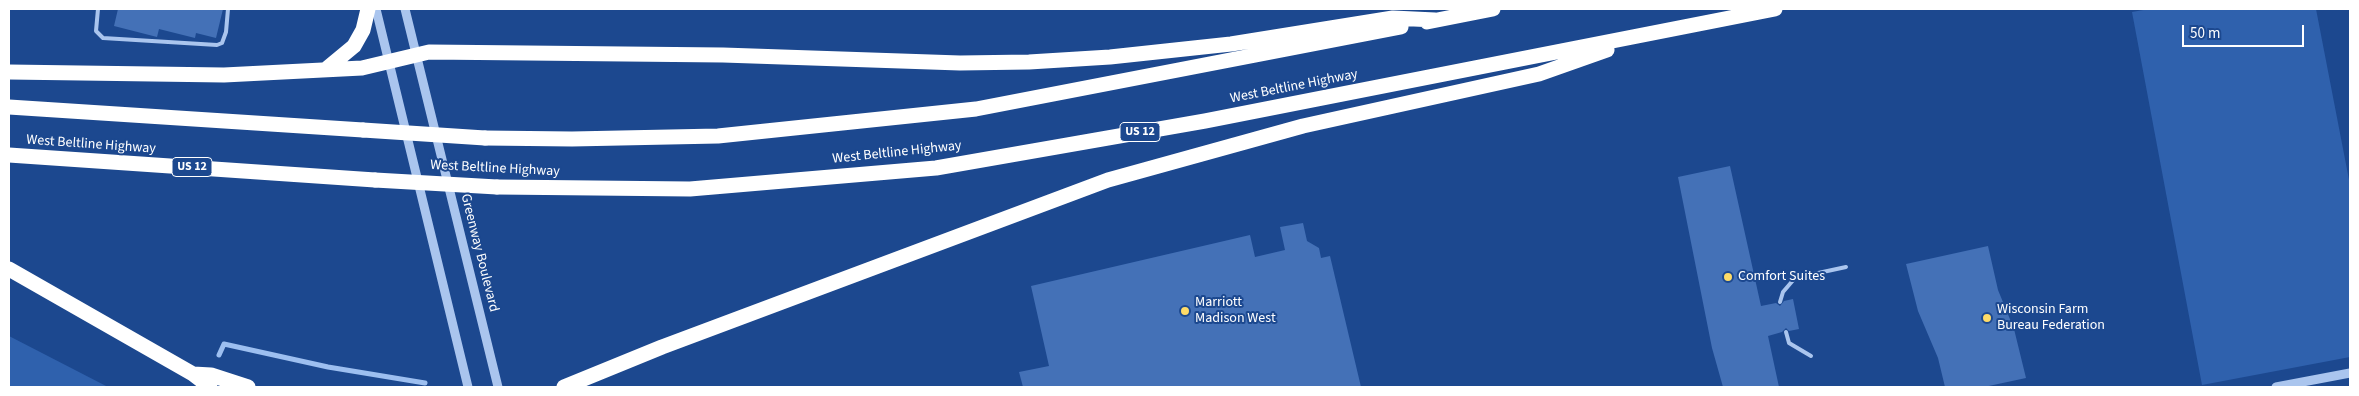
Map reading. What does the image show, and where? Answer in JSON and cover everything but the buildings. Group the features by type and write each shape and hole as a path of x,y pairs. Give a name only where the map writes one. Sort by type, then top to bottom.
{"highway":[{"path":"326,70 354,46 363,30 368,9"},
{"path":"9,107 485,138 572,139 718,136 976,109 1493,9"},
{"name":"West Beltline Highway","path":"9,155 497,187 690,189 936,168 1205,121 1775,9"},
{"path":"9,72 200,76 362,68 416,54 586,54 960,63 1030,62 1110,57 1222,45 1393,18 1435,20"},
{"path":"564,387 689,336 1108,180 1303,126 1539,74 1656,33"},
{"path":"9,269 193,374 210,387"},
{"path":"193,374 211,375 248,387"}],"street":[{"path":"376,9 468,387"},
{"name":"Greenway Boulevard","path":"405,9 498,387"},
{"path":"2276,387 2350,373"}],"lane":[{"path":"98,9 96,30 103,38 217,45 222,42 226,32 228,9"},
{"path":"1780,302 1783,292 1795,278 1846,267"},
{"path":"1786,332 1789,343 1811,356"}],"shaded area":[{"path":"2149,9 2316,9 2350,185 2350,357 2202,385 2132,12"},
{"path":"9,336 108,387 9,387"}],"waterway":[{"path":"219,355 224,344 328,367 425,383"}],"place":[{"name":"Comfort Suites","path":"1728,277"},
{"name":"Marriott Madison West","path":"1185,311"},
{"name":"Wisconsin Farm Bureau Federation","path":"1987,318"}]}
